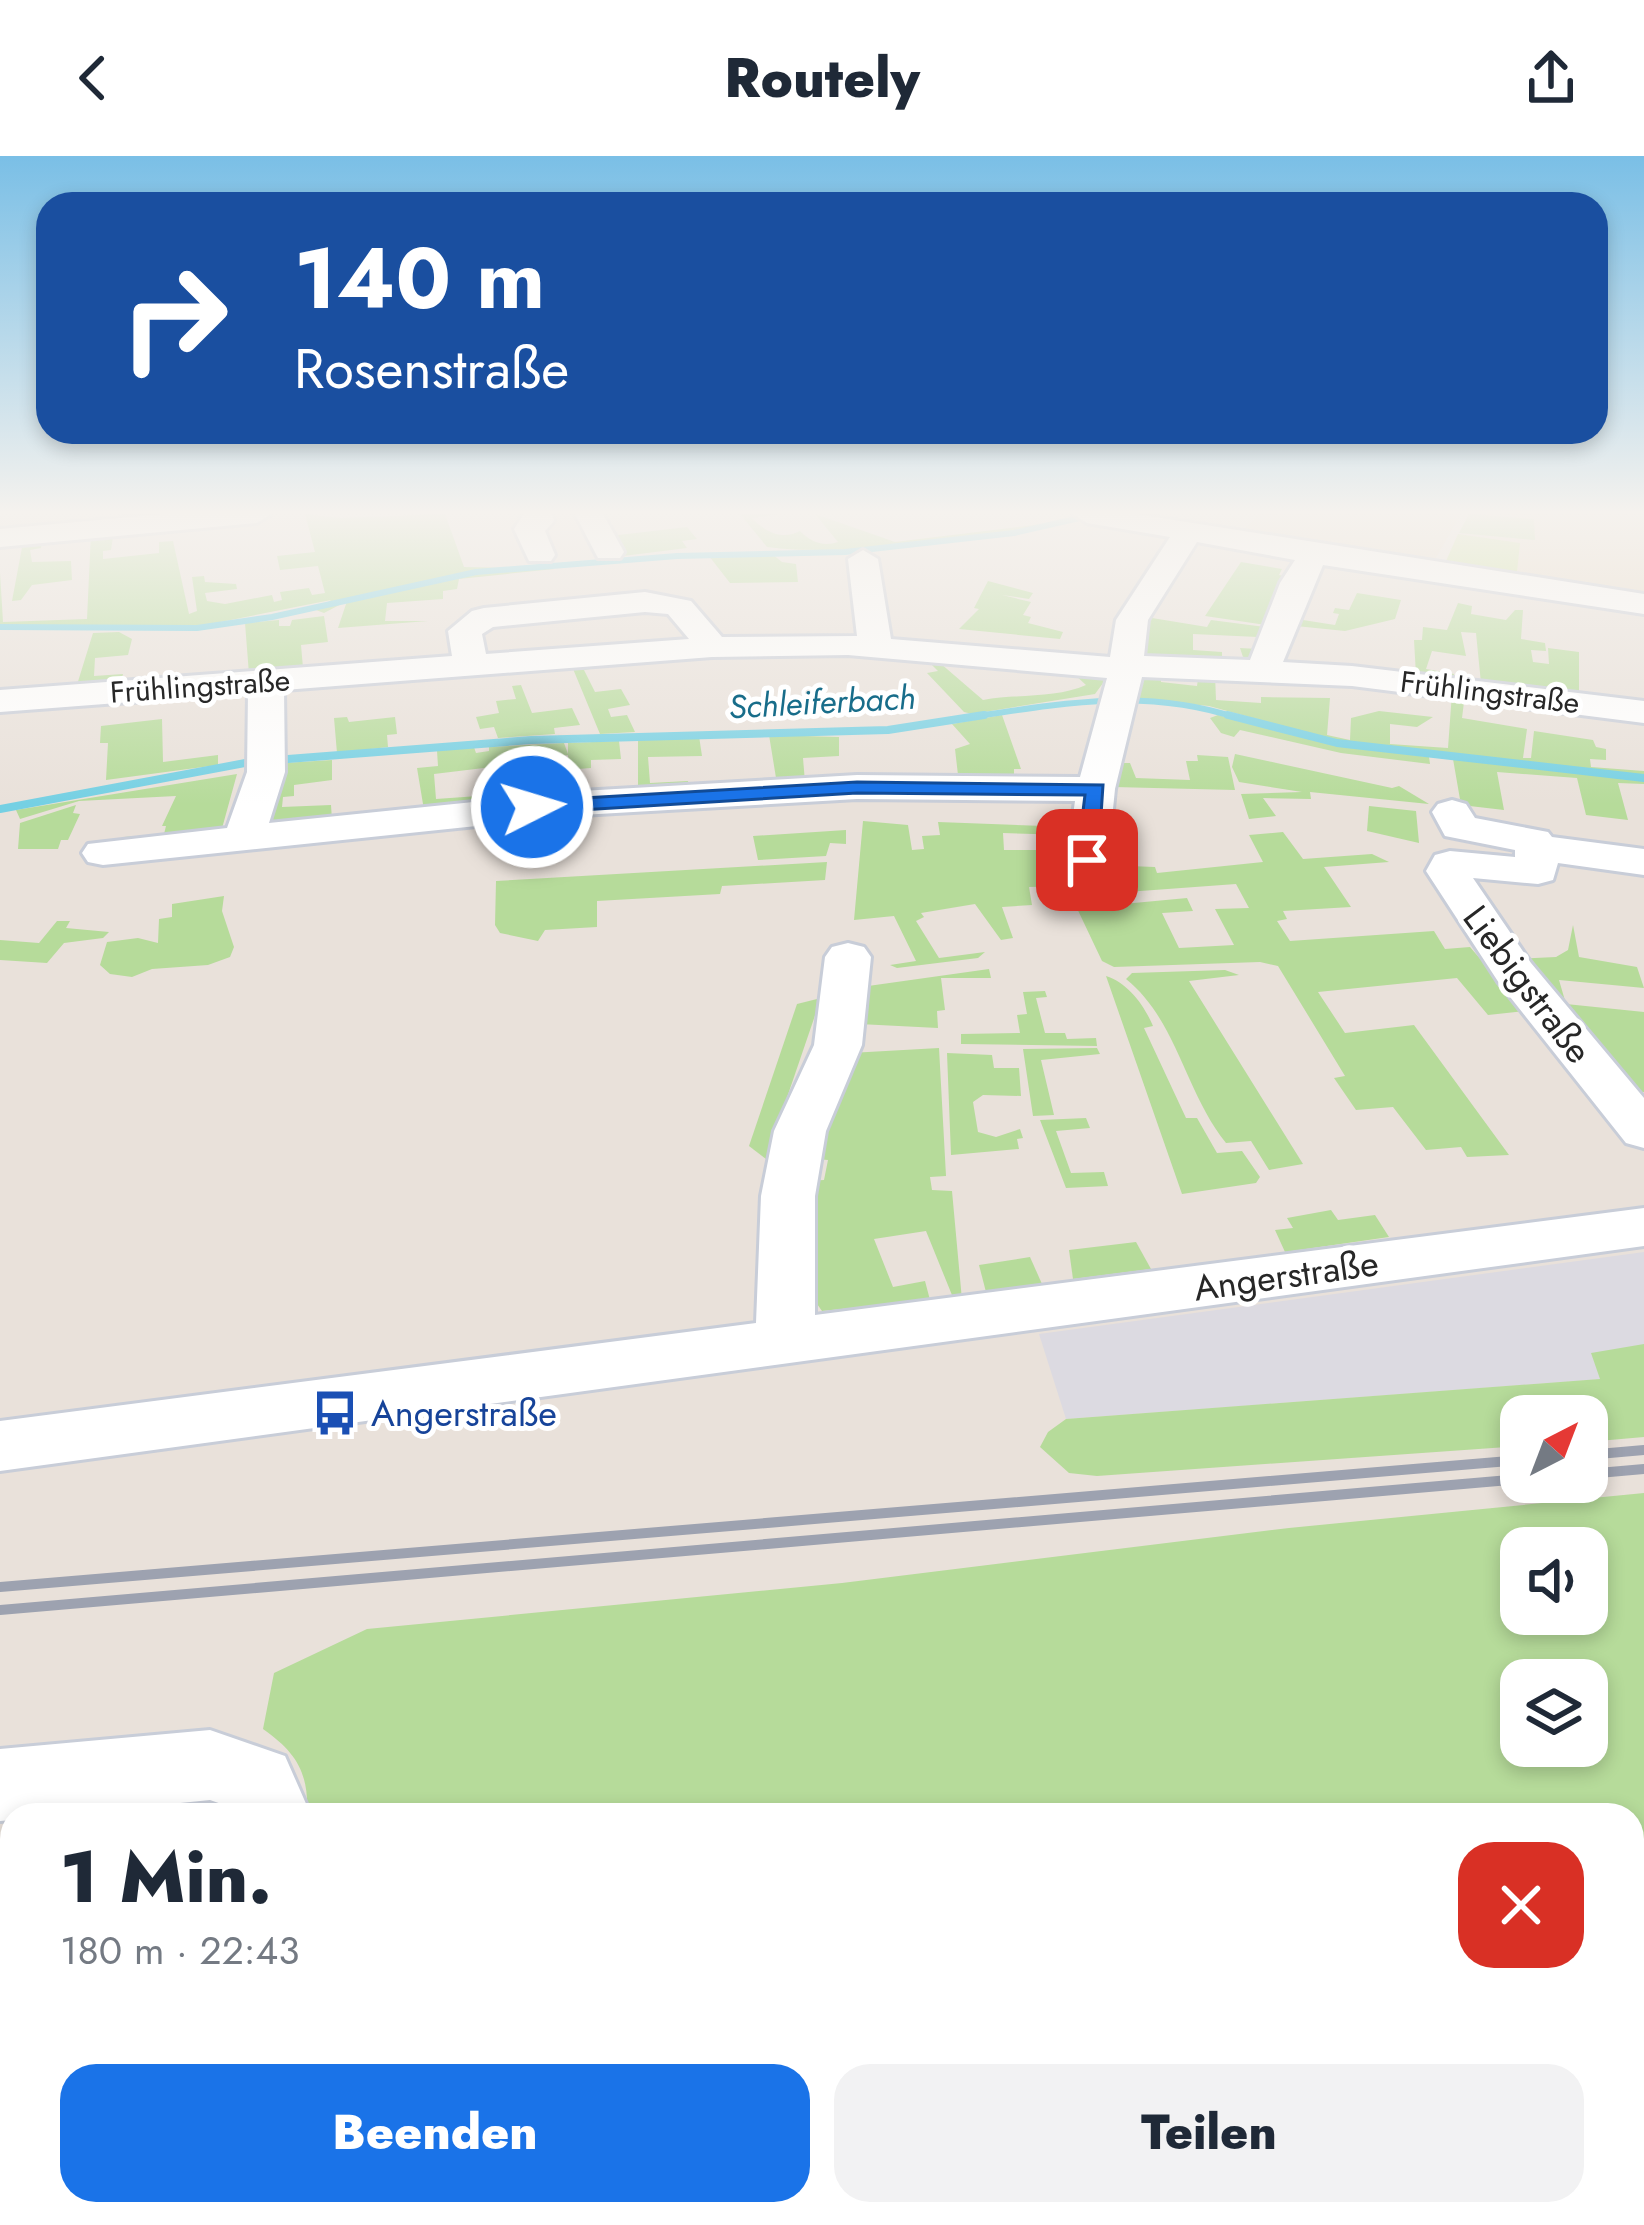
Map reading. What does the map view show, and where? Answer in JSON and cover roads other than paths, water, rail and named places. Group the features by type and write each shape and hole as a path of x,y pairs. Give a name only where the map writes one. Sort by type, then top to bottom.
{"street":[{"path":"472,665 465,637 472,622 570,611"},
{"path":"688,611 712,647"},
{"path":"870,611 875,646"},
{"path":"1085,879 1096,789 1123,689 1136,611"},
{"path":"1263,670 1285,611"},
{"name":"Frühlingstraße","path":"0,701 712,647 875,646 1123,689 1263,670 1443,685 1644,712"},
{"path":"244,839 267,763 266,682"},
{"path":"103,853 532,807 685,796 914,786 1096,789"},
{"path":"1452,812 1459,827 1525,836 1535,847 1644,862"},
{"name":"Liebigstraße","path":"1535,847 1538,871 1446,867 1490,940 1644,1131"},
{"path":"784,1344 788,1196 800,1131 838,1045 848,957"},
{"name":"Angerstraße","path":"0,1446 1644,1227"},
{"path":"0,1785 210,1765 258,1781 267,1803"}],"waterway":[{"path":"0,627 197,628 301,611"},
{"name":"Schleiferbach","path":"970,717 1067,704 1135,701 1169,703 1237,718"},
{"name":"Schleiferbach","path":"970,717 984,715"},
{"name":"Schleiferbach","path":"1228,715 1337,743 1644,778"},
{"name":"Schleiferbach","path":"275,760 531,740 888,730 970,717"},
{"name":"Schleiferbach","path":"964,718 970,717"},
{"name":"Schleiferbach","path":"0,809 256,761"}],"railway":[{"path":"1608,1453 1644,1450"},
{"path":"0,1587 1500,1462"},
{"path":"1608,1472 1644,1469"},
{"path":"0,1610 1500,1481"}],"place":[{"name":"Angerstraße","path":"335,1413"}]}
